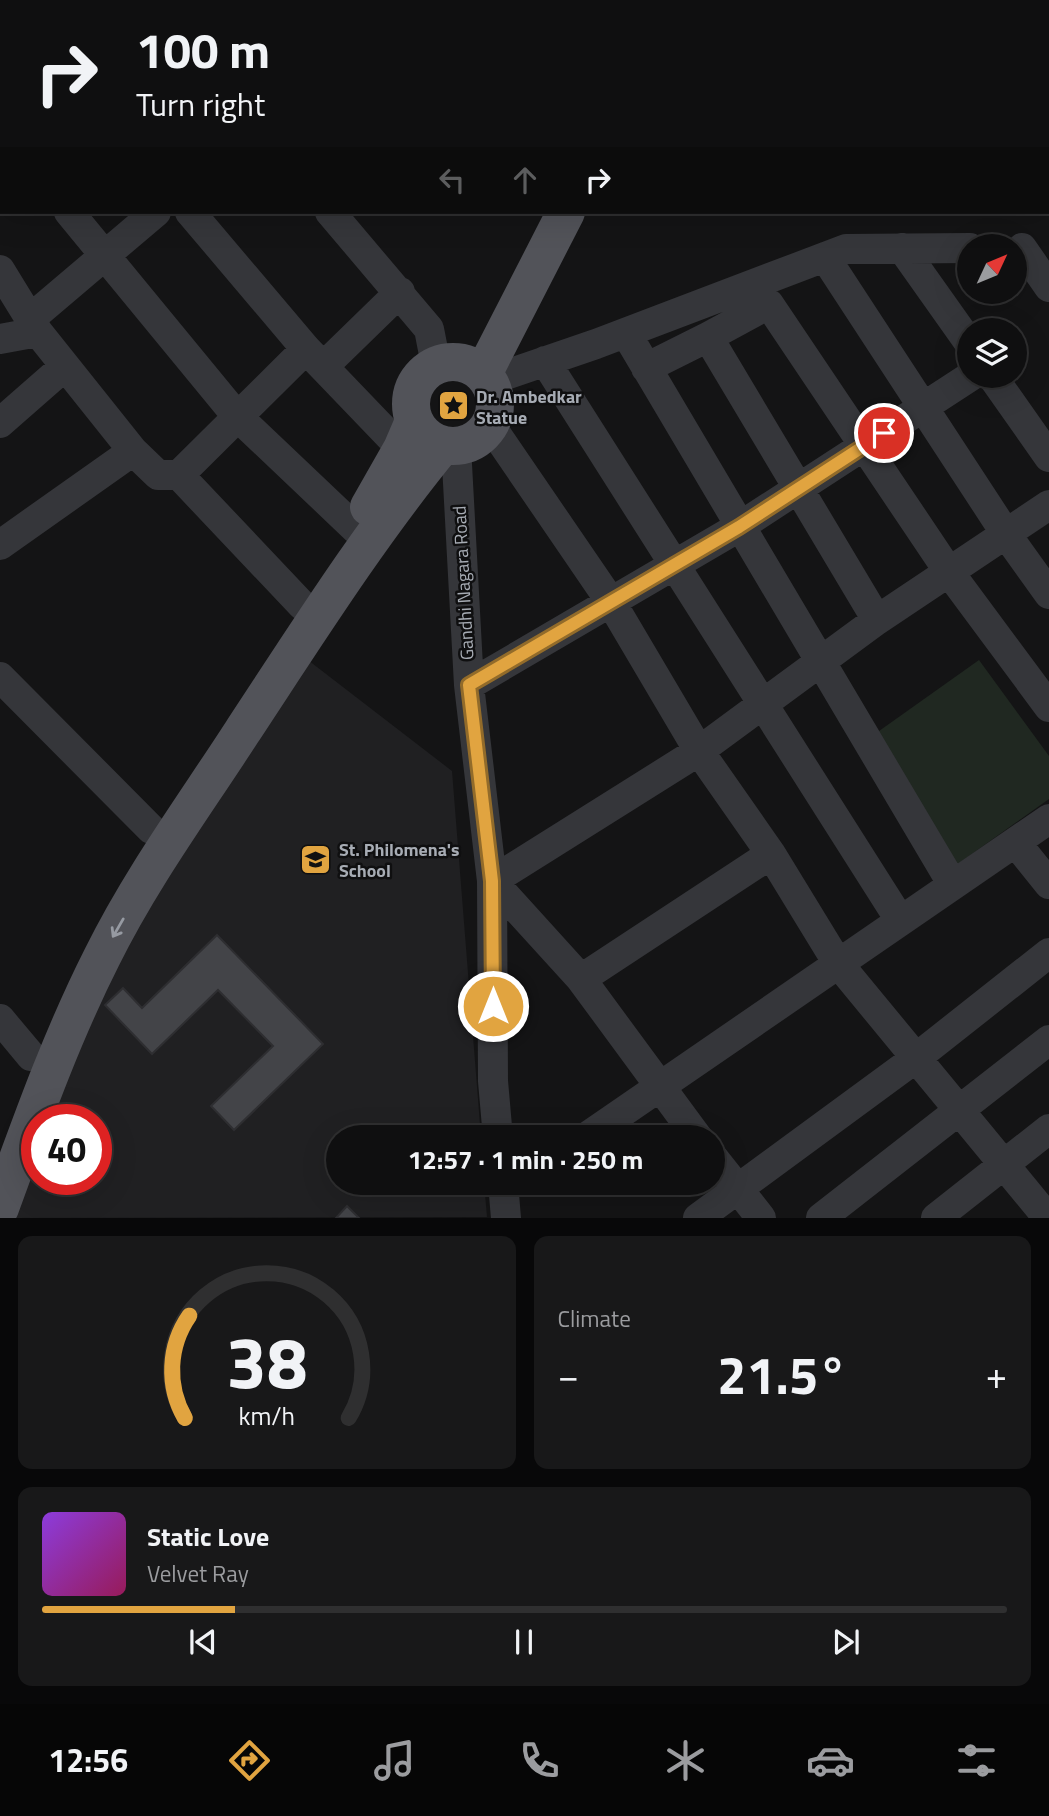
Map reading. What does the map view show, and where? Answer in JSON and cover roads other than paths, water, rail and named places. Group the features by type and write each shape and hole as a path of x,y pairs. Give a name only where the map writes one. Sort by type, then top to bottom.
{"main road":[{"path":"467,370 540,214"},
{"path":"0,1141 31,1056 84,934 151,828 356,529 408,435 411,399 419,378 467,370 565,214"},
{"path":"0,1208 53,1063 102,956 166,845 307,633 413,482 450,446 475,440 490,425 495,403 467,370"},
{"path":"408,435 426,436 450,446"}],"street":[{"path":"71,214 236,415 356,529"},
{"path":"0,339 34,325 104,256 154,214"},
{"path":"192,214 315,358 408,435"},
{"path":"332,214 467,370 545,361 846,249 957,248"},
{"path":"902,247 957,325"},
{"path":"1029,247 1049,287"},
{"path":"825,257 1006,534 1049,594"},
{"path":"0,270 34,325 65,366 133,452 158,475 179,475 236,415 400,292"},
{"path":"646,368 769,304 949,572 1049,707"},
{"path":"626,333 819,664 953,885"},
{"path":"708,337 877,620"},
{"path":"545,361 900,920"},
{"path":"0,423 65,366"},
{"path":"469,685 739,527 957,385"},
{"path":"1000,388 1049,457"},
{"path":"490,425 611,602 699,751 771,855 837,962 1048,1217"},
{"name":"Gandhi Nagara Road","path":"450,446 469,685 492,881 493,1081 497,1125"},
{"path":"0,545 133,452"},
{"path":"179,475 302,605"},
{"path":"688,1125 581,979 492,881 699,751 877,620 1049,505"},
{"path":"0,677 151,828"},
{"path":"604,1125 837,962 1049,819"},
{"path":"1016,843 1049,884"},
{"path":"581,979 771,855"},
{"path":"698,1217 916,1058 1049,953"},
{"path":"0,1019 31,1056"},
{"path":"821,1217 960,1112 1049,1040"},
{"path":"936,1217 1049,1129"},
{"path":"725,1173 761,1217"}],"place":[{"name":"Dr. Ambedkar Statue","path":"453,406"},
{"name":"St. Philomena's School","path":"316,859"}]}
